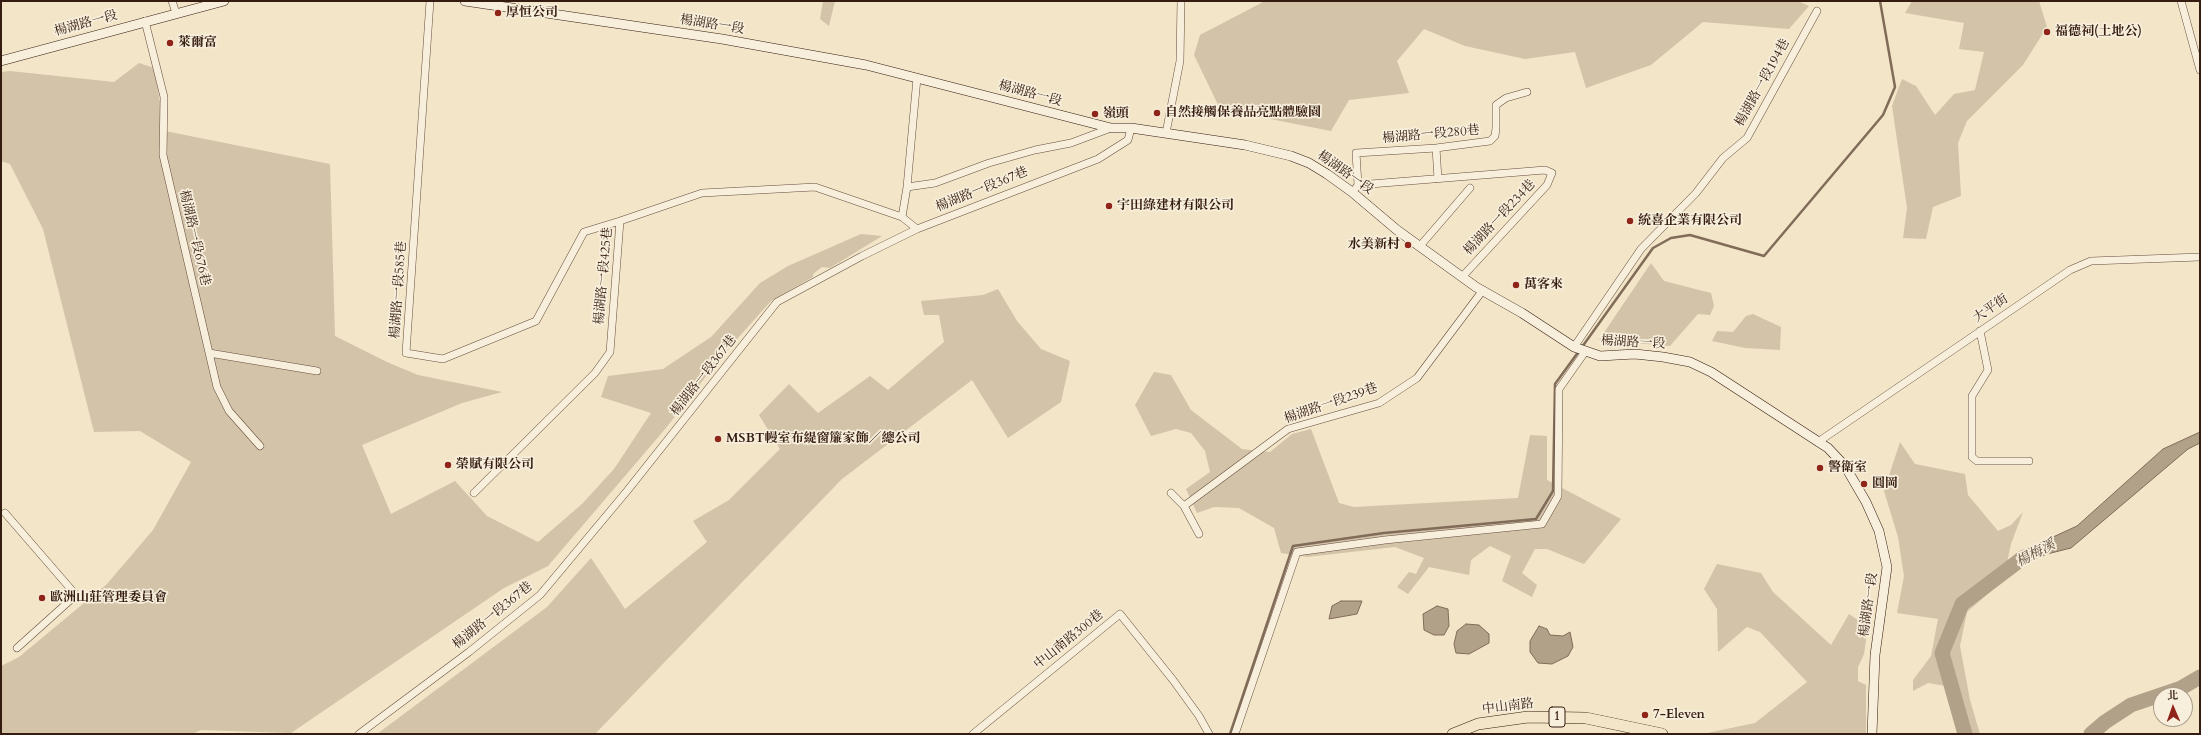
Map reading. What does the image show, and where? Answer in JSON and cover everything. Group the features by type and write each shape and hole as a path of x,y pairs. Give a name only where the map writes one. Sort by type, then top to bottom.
{"main road":[{"name":"中山南路","path":"1453,734 1478,724 1528,717 1586,718 1662,734"}],"street":[{"path":"172,1 176,13"},
{"name":"楊湖路一段","path":"1,61 145,21 224,1"},
{"name":"楊湖路一段585巷","path":"430,1 406,353 443,359 536,321 584,232 620,221"},
{"name":"楊湖路一段","path":"465,1 722,39 866,66 1111,128 1131,128 1245,145 1291,156 1309,163 1355,188 1420,246 1462,277 1580,350 1600,356 1635,354 1690,362 1711,372 1828,448 1849,472 1876,524 1884,550 1887,567 1875,655 1872,734"},
{"path":"1166,133 1180,61 1181,1"},
{"path":"2181,1 2200,70"},
{"name":"楊湖路一段194巷","path":"1235,734 1297,552 1385,540 1542,524 1558,496 1559,389 1580,350 1641,249 1696,193 1723,158 1746,138 1817,11"},
{"name":"楊湖路一段676巷","path":"145,21 164,97 162,155 209,353 222,400 228,411 260,446"},
{"path":"902,217 908,187 917,78"},
{"name":"楊湖路一段280巷","path":"1355,188 1356,153 1436,148 1490,141 1495,136 1496,105 1506,98 1527,92"},
{"path":"908,187 935,182 989,163 1035,150 1071,143 1111,128"},
{"name":"楊湖路一段367巷","path":"359,734 469,652 540,595 632,485 777,302 862,256 917,229 1098,158 1128,140 1131,128"},
{"path":"1355,188 1438,179 1436,148"},
{"name":"楊湖路一段234巷","path":"1438,179 1545,170 1552,173 1547,185 1462,277"},
{"name":"楊湖路一段425巷","path":"474,493 595,373 610,352 620,221 702,194 815,188 902,217 917,229"},
{"path":"1420,246 1470,188"},
{"name":"大平街","path":"1818,442 2070,270 2091,261 2200,256"},
{"name":"楊湖路一段239巷","path":"1184,506 1288,429 1379,403 1417,378 1483,290"},
{"path":"1980,331 1988,370 1972,396 1972,457 1977,461 2029,461"},
{"path":"209,353 317,371"},
{"path":"1171,493 1184,506 1199,534"},
{"path":"2,512 76,595 16,648"},
{"name":"中山南路300巷","path":"973,734 1120,614 1200,716 1209,734"}],"shaded area":[{"path":"823,1 835,1 829,26 820,19"},
{"path":"1265,1 1798,1 1809,6 1789,29 1703,22 1651,65 1586,88 1575,52 1525,59 1465,46 1424,29 1397,61 1409,93 1349,100 1331,131 1220,109 1194,55 1200,35"},
{"path":"1912,1 2039,1 2047,27 2023,65 1967,121 1958,143 1961,196 1933,207 1926,239 1903,238 1907,208 1892,106 1902,79 1916,86 1935,115 1954,94 1975,90 1984,52 1959,49 1964,23 1905,13"},
{"path":"139,63 154,68 165,131 330,164 335,336 387,362 418,375 502,392 462,403 362,445 391,514 455,481 487,516 538,542 582,504 614,469 651,413 601,397 608,376 663,369 711,337 760,283 788,266 861,234 882,236 830,268 822,267 813,274 813,277 771,301 721,357 666,428 548,566 504,588 291,733 201,730 192,734 1,734 1,666 19,657 107,584 153,530 191,462 140,431 94,432 43,229 10,164 1,161 1,72 10,71 114,82"},
{"path":"1651,263 1664,281 1711,293 1714,306 1710,315 1698,314 1670,346 1599,340"},
{"path":"998,289 1017,321 1041,349 1070,361 1061,402 1008,438 972,380 842,479 595,734 377,734 547,607 591,558 625,609 707,542 693,521 729,500 780,449 759,415 789,384 818,413 870,376 888,390 944,342 939,315 924,315 921,301 983,295"},
{"path":"1753,314 1781,327 1780,350 1745,348 1712,341 1717,331 1733,332 1746,316"},
{"path":"1154,372 1171,375 1191,410 1242,449 1270,452 1292,434 1311,429 1339,503 1354,507 1518,498 1530,435 1547,436 1547,480 1621,519 1584,564 1547,549 1535,549 1522,573 1537,585 1532,597 1502,581 1511,556 1490,546 1471,560 1469,575 1429,567 1408,594 1397,587 1409,572 1416,574 1424,558 1395,547 1307,557 1281,553 1274,528 1239,508 1214,507 1197,513 1186,489 1210,472 1205,451 1191,433 1176,429 1151,436 1135,405"},
{"path":"1900,442 1915,464 1965,474 1968,495 1998,531 2011,525 2023,512 2011,544 2003,581 1967,612 1960,646 1970,700 1980,734 1970,734 1957,688 1928,683 1913,691 1913,680 1931,656 1938,619 1897,613 1904,576 1898,537 1884,491"},
{"path":"1717,564 1761,573 1773,592 1831,645 1849,614 1868,627 1864,654 1858,667 1858,681 1866,685 1866,734 1707,733 1755,723 1807,682 1760,632 1747,627 1718,652 1717,609 1704,589"}],"water":[{"path":"2200,432 2200,443 2188,449 2071,548 2047,554 2008,569 2016,554 2077,526 2163,449"},
{"path":"1341,601 1362,601 1357,614 1329,619 1332,606"},
{"path":"1437,606 1448,609 1449,626 1444,635 1434,635 1424,630 1423,614"},
{"path":"1466,624 1479,625 1489,634 1489,643 1469,654 1456,653 1454,644 1457,631"},
{"path":"1539,626 1547,629 1550,635 1563,636 1570,632 1573,647 1568,656 1552,664 1538,663 1530,652 1530,641"}],"waterway":[{"path":"1582,347 1653,248 1671,238 1690,235 1764,256 1883,115 1895,87 1880,1"},
{"path":"1230,734 1293,546 1384,533 1536,519 1553,491 1555,384 1579,351"},
{"name":"楊梅溪","path":"1965,734 1942,653 1962,604 2024,557"},
{"path":"2091,734 2105,722 2131,705 2181,688 2200,677"}],"place":[{"name":"厚恒公司","path":"498,13"},
{"name":"福德祠(土地公)","path":"2047,32"},
{"name":"萊爾富","path":"170,43"},
{"name":"自然接觸保養品亮點體驗園","path":"1157,113"},
{"name":"嶺頭","path":"1095,114"},
{"name":"宇田綠建材有限公司","path":"1109,206"},
{"name":"統喜企業有限公司","path":"1630,221"},
{"name":"水美新村","path":"1408,245"},
{"name":"萬客來","path":"1516,285"},
{"name":"MSBT幔室布緹窗簾家飾／總公司","path":"718,439"},
{"name":"榮賦有限公司","path":"448,465"},
{"name":"警衛室","path":"1820,468"},
{"name":"圓岡","path":"1864,484"},
{"name":"歐洲山莊管理委員會","path":"42,598"},
{"name":"7-Eleven","path":"1645,715"}]}
